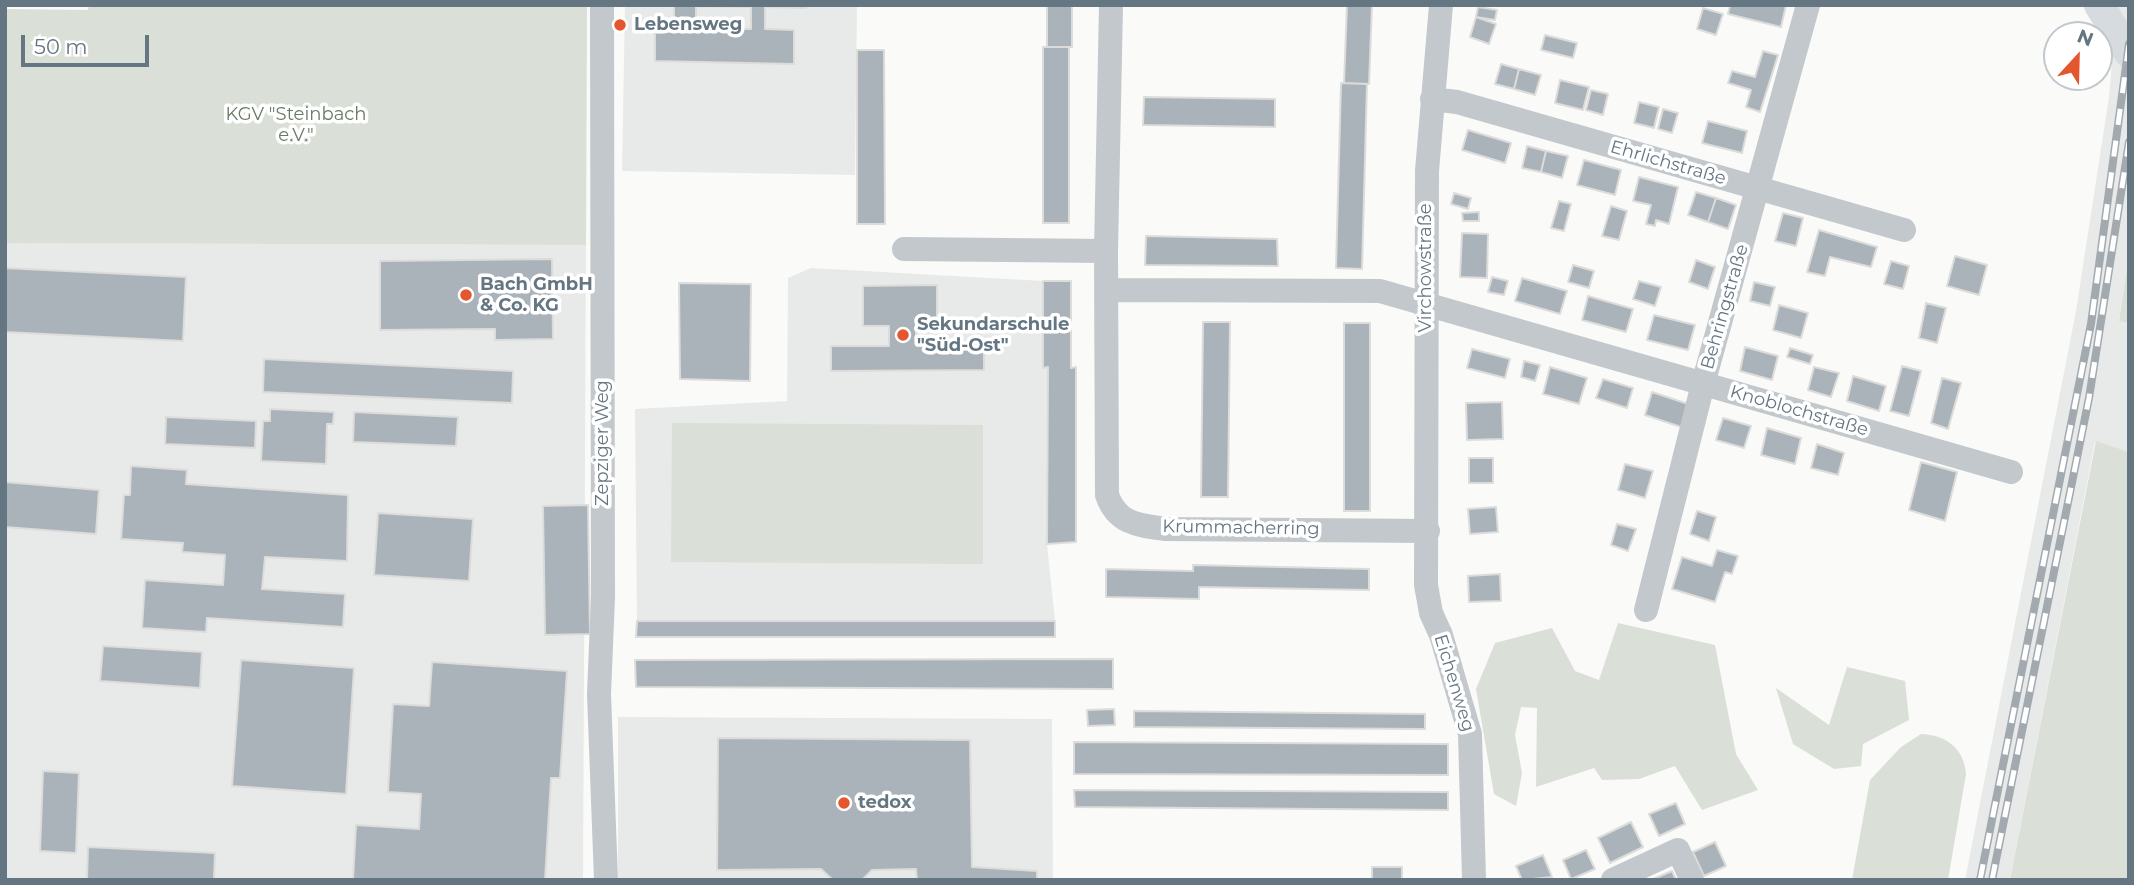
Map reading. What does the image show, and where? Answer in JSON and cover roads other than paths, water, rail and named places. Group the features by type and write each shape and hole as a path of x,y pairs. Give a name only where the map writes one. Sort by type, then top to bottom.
{"main road":[{"path":"2099,5 2129,53"}],"street":[{"name":"Zepziger Weg","path":"602,5 603,597 599,694 606,880"},
{"name":"Krummacherring","path":"1111,5 1106,251 1107,495 1112,510 1136,525 1166,529 1428,531"},
{"name":"Virchowstraße","path":"1428,531 1425,303 1427,171 1441,5"},
{"name":"Behringstraße","path":"1646,610 1703,384 1808,5"},
{"name":"Ehrlichstraße","path":"1432,99 1457,102 1904,230"},
{"path":"904,249 1106,251"},
{"path":"1108,290 1380,291 1425,303"},
{"name":"Knoblochstraße","path":"1425,303 1446,312 2011,471"},
{"name":"Eichenweg","path":"1428,531 1427,594 1472,747 1474,880"},
{"path":"1613,880 1678,850 1692,880"}],"railway":[{"path":"1980,880 2091,324 2129,44"},
{"path":"1992,880 2089,398 2129,142"}],"place":[{"name":"Lebensweg","path":"620,25"},
{"name":"Bach GmbH & Co. KG","path":"466,295"},
{"name":"Sekundarschule \"Süd-Ost\"","path":"903,335"},
{"name":"tedox","path":"844,803"}],"park label":[{"name":"KGV \"Steinbach e.V.\"","path":"296,125"}]}
